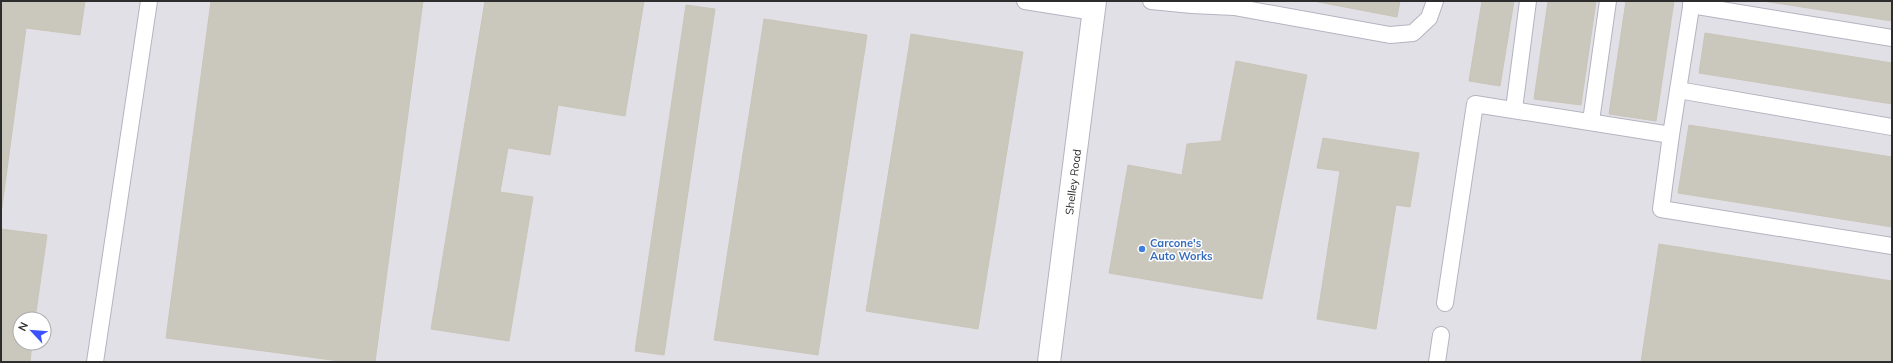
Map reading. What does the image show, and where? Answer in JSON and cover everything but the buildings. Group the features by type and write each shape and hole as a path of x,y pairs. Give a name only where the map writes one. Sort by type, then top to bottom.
{"street":[{"name":"Shelley Road","path":"1049,362 1095,6"}],"lane":[{"path":"96,362 149,1"},
{"path":"1025,1 1095,6"},
{"path":"1151,1 1192,5 1234,6 1390,35 1413,33 1429,18 1435,1"},
{"path":"1514,109 1528,1"},
{"path":"1591,121 1608,1"},
{"path":"1892,38 1692,3 1661,209 1892,246"},
{"path":"1678,90 1892,127"},
{"path":"1445,303 1475,104 1591,121 1671,135"},
{"path":"1437,362 1440,335"}],"shaded area":[{"path":"1,1 1892,1 1892,362 1,362"}],"place":[{"name":"Carcone's Auto Works","path":"1142,249"}]}
